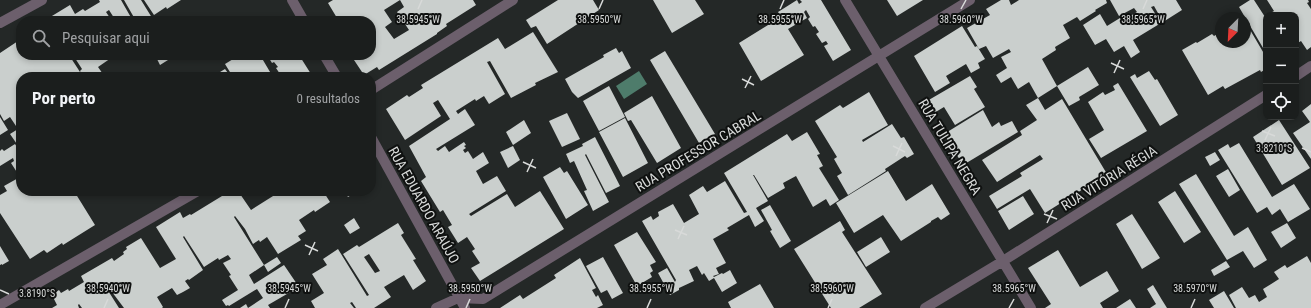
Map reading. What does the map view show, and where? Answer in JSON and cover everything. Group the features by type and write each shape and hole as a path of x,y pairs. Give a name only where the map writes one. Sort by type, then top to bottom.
{"street":[{"path":"0,23 42,0"},
{"path":"292,0 301,16"},
{"path":"376,87 513,0"},
{"name":"RUA TULIPA NEGRA","path":"845,0 1031,308"},
{"name":"RUA PROFESSOR CABRAL","path":"436,308 458,298 483,299 880,57 970,0"},
{"path":"327,60 334,72"},
{"path":"1299,74 1311,66"},
{"name":"RUA VITÓRIA RÉGIA","path":"925,308 1003,261 1263,97"},
{"name":"RUA EDUARDO ARAÚJO","path":"376,146 458,298 465,308"},
{"path":"0,305 189,196"}],"shaded area":[{"path":"639,71 647,84 624,99 616,86"}],"building":[{"path":"99,0 121,0 130,16 113,16 109,10 106,12 109,16 52,16 70,5 75,14 83,9 85,11 100,2"},
{"path":"124,0 141,0 151,16 133,16"},
{"path":"144,0 181,0 154,15"},
{"path":"333,0 400,0 473,0 476,5 446,24 447,26 437,34 379,70 377,67 369,72 362,72 354,60 376,60 376,16 336,16 328,3","holes":["400,0 404,7 397,12 409,30 394,39 385,27 392,22 384,10"]},
{"path":"558,0 593,0 599,10 547,44 536,26 531,28 526,20"},
{"path":"653,0 695,0 704,14 672,33"},
{"path":"797,0 799,4 802,2 800,0 821,0 851,50 833,61 824,46 828,44 826,41 822,43 816,34 819,32 815,26 813,27 808,19 810,17 806,10 804,12 807,18 788,29 804,55 761,81 739,43 781,17 778,12"},
{"path":"887,0 923,0 897,16"},
{"path":"1001,0 1009,0 1011,5 1019,0 1106,0 1107,3 1080,21 1077,17 1063,25 1070,38 1055,47 1056,50 1042,59 1057,86 1038,98 1029,82 1018,89 1011,77 1001,83 996,75 1007,68 1001,57 1011,52 1009,49 993,58 986,46 979,49 967,28 990,15 986,9"},
{"path":"1110,0 1176,0 1182,10 1163,22 1154,6 1151,7 1161,23 1133,40 1140,52 1131,58 1124,46 1114,52 1106,39 1095,45 1083,25 1100,14 1107,26 1120,18 1122,21 1137,12 1134,8 1119,16"},
{"path":"1250,0 1254,0 1263,14 1263,48 1251,27 1251,12 1242,12 1239,7"},
{"path":"1267,0 1308,0 1309,2 1307,3 1311,9 1311,47 1307,50 1301,41 1299,42 1299,12 1272,12 1274,11"},
{"path":"962,26 975,47 977,46 985,59 978,63 980,68 971,73 966,64 946,76 950,83 935,92 914,56"},
{"path":"1251,31 1263,52 1263,71 1261,72 1260,70 1225,89 1223,86 1208,95 1182,50 1212,34 1214,36 1215,48 1251,48"},
{"path":"533,32 558,72 535,83 536,85 511,98 490,61 487,62 505,94 489,104 484,96 476,101 475,99 456,111 458,114 465,109 475,125 436,149 438,151 445,146 449,152 464,142 466,145 464,146 466,148 463,150 465,153 468,151 473,159 483,152 489,163 476,171 483,184 497,176 506,191 469,214 471,216 507,194 515,207 540,191 564,229 480,281 471,268 480,263 472,251 475,249 467,237 458,243 448,227 452,225 443,210 440,212 421,181 426,177 409,146 450,119 438,100 433,103 441,116 405,140 386,109 407,95 409,97 423,88 421,85 498,38 505,49"},
{"path":"16,42 16,60 72,60 80,72 16,72 16,126 10,117 4,121 0,114 0,53"},
{"path":"616,48 619,53 622,51 631,68 578,98 572,92 565,79 604,57 603,55"},
{"path":"665,51 715,134 699,143 650,60"},
{"path":"76,60 108,60 98,67 102,72 80,72 82,69"},
{"path":"158,60 168,60 160,65"},
{"path":"232,60 263,60 270,72 230,72 225,64"},
{"path":"270,60 302,60 310,72 279,72 276,68 278,67 274,62 272,63"},
{"path":"1088,67 1099,85 1079,97 1080,100 1069,106 1057,86"},
{"path":"225,69 227,72 220,72"},
{"path":"1149,71 1155,80 1157,79 1178,115 1160,126 1130,77 1135,74 1137,78"},
{"path":"970,76 977,87 974,89 985,107 955,125 944,107 934,113 927,101"},
{"path":"1118,83 1147,131 1101,158 1089,139 1104,130 1088,102 1103,92 1105,95 1115,90 1113,86"},
{"path":"609,86 625,117 599,131 583,101"},
{"path":"869,92 888,125 862,140 863,142 892,124 901,138 904,137 914,154 907,158 905,156 885,169 886,171 848,195 837,176 842,173 834,159 837,157 815,121 840,105 843,108"},
{"path":"652,96 681,148 657,163 631,120 628,121 624,113"},
{"path":"1038,98 1045,110 1062,99 1107,174 1045,213 1030,189 997,209 989,196 1022,176 1020,173 1043,159 1040,155 997,182 982,160 1022,135 1020,131 1037,120 1026,105"},
{"path":"1311,104 1311,159 1293,133 1310,122 1302,111"},
{"path":"983,110 992,127 999,122 1001,126 1012,121 1018,132 963,165 944,134"},
{"path":"567,113 580,139 562,147 549,121"},
{"path":"0,117 8,130 0,135"},
{"path":"625,118 648,163 623,177 599,132"},
{"path":"524,120 531,133 513,145 506,132"},
{"path":"1279,120 1310,168 1282,185 1253,137"},
{"path":"16,130 16,143 10,134"},
{"path":"807,132 820,154 817,155 823,166 819,168 839,200 830,206 826,199 813,207 796,176 783,183 785,188 768,198 753,175 768,201 756,208 764,221 755,227 749,215 727,228 729,230 713,239 726,263 716,268 719,274 713,276 723,274 730,270 737,283 722,292 714,278 709,281 704,273 702,275 697,266 689,270 694,281 679,288 679,290 670,295 658,273 667,268 675,282 676,280 642,221 651,216 653,220 659,216 658,212 673,204 684,223 699,214 689,195 703,186 707,192 725,181 744,213 747,212 724,173 787,134 792,141"},
{"path":"595,137 620,186 606,193 586,154 585,155 609,202 593,211 584,191 587,190 574,161 570,163 566,154 583,146 582,144"},
{"path":"1239,143 1272,197 1294,184 1310,209 1288,222 1280,209 1272,215 1267,207 1257,213 1218,150 1228,144 1230,148"},
{"path":"15,144 16,146 16,171 11,163 14,161 13,158 0,166 0,151 2,149 4,151"},
{"path":"513,146 520,160 508,168 500,152"},
{"path":"1215,152 1220,160 1210,166 1205,157"},
{"path":"560,167 564,173 567,171 588,205 566,219 543,177"},
{"path":"1228,169 1240,190 1229,197 1216,176"},
{"path":"888,171 906,201 932,184 950,214 941,220 938,217 901,241 883,215 854,233 836,203"},
{"path":"1196,174 1234,236 1248,227 1267,260 1254,268 1243,251 1227,260 1179,184"},
{"path":"16,179 16,196 77,196 95,225 63,245 62,243 47,253 44,250 30,259 0,213 0,195 7,191 4,186"},
{"path":"1175,191 1201,232 1184,243 1158,202"},
{"path":"222,196 241,196 251,210 273,196 326,196 330,202 299,220 306,231 298,236 301,240 278,254 267,237 260,242 259,240 253,244 245,229 235,216 234,217 264,265 249,275 254,284 284,265 299,287 268,305 270,308 248,308 263,298 257,289 229,306 226,306 222,300 238,290 223,263 231,259 228,255 219,260 218,258 204,267 184,236 183,237 203,270 189,280 188,279 185,281 190,288 177,295 172,288 157,297 163,307 162,308 124,308 109,288 107,289 119,308 82,308 79,304 79,308 52,308 57,305 52,295 59,290 61,293 68,289 69,291 84,282 81,276 112,258 114,261 124,254 123,252 127,249 126,247 141,238 160,268 176,259 156,227 180,212 183,218 190,214 191,215"},
{"path":"1023,196 1034,214 1009,230 998,211"},
{"path":"770,205 791,241 780,248 770,231 772,230 761,210"},
{"path":"1132,214 1160,258 1142,269 1116,224"},
{"path":"354,218 360,228 350,234 344,225"},
{"path":"840,221 845,230 842,232 882,294 859,308 831,308 794,249"},
{"path":"398,223 404,233 401,235 416,259 413,260 426,281 413,290 404,275 384,287 391,297 374,308 356,308 352,302 350,303 354,308 315,308 311,301 324,293 312,274 327,265 323,259 338,249 367,296 369,295 343,254 357,245 359,247","holes":["369,254 380,271 375,273 364,257"]},
{"path":"1287,223 1296,238 1281,248 1271,232"},
{"path":"637,232 656,262 650,265 653,271 650,273 652,277 637,286 614,245"},
{"path":"881,237 890,252 866,267 857,252"},
{"path":"0,246 9,261 2,265 0,265"},
{"path":"1058,250 1080,287 1107,271 1119,291 1100,303 1103,308 1045,308 1051,304 1028,268"},
{"path":"1307,256 1311,263 1311,308 1236,308 1229,295 1242,287 1249,298 1255,295 1259,302 1267,297 1263,289 1279,279 1274,272 1285,265 1287,268"},
{"path":"277,257 281,263 268,272 264,265"},
{"path":"603,257 623,293 612,299 607,290 601,293 586,266"},
{"path":"580,258 596,288 592,290 596,297 598,295 603,305 597,308 500,308 520,295 523,299 556,278 554,275"},
{"path":"1226,261 1230,267 1214,276 1211,270"},
{"path":"760,284 774,308 731,308 728,302"},
{"path":"1153,285 1167,308 1150,308 1156,304 1147,289"},
{"path":"1224,291 1234,308 1214,308 1209,300"},
{"path":"1130,299 1136,308 1116,308"},
{"path":"246,304 248,308 240,308"}]}
